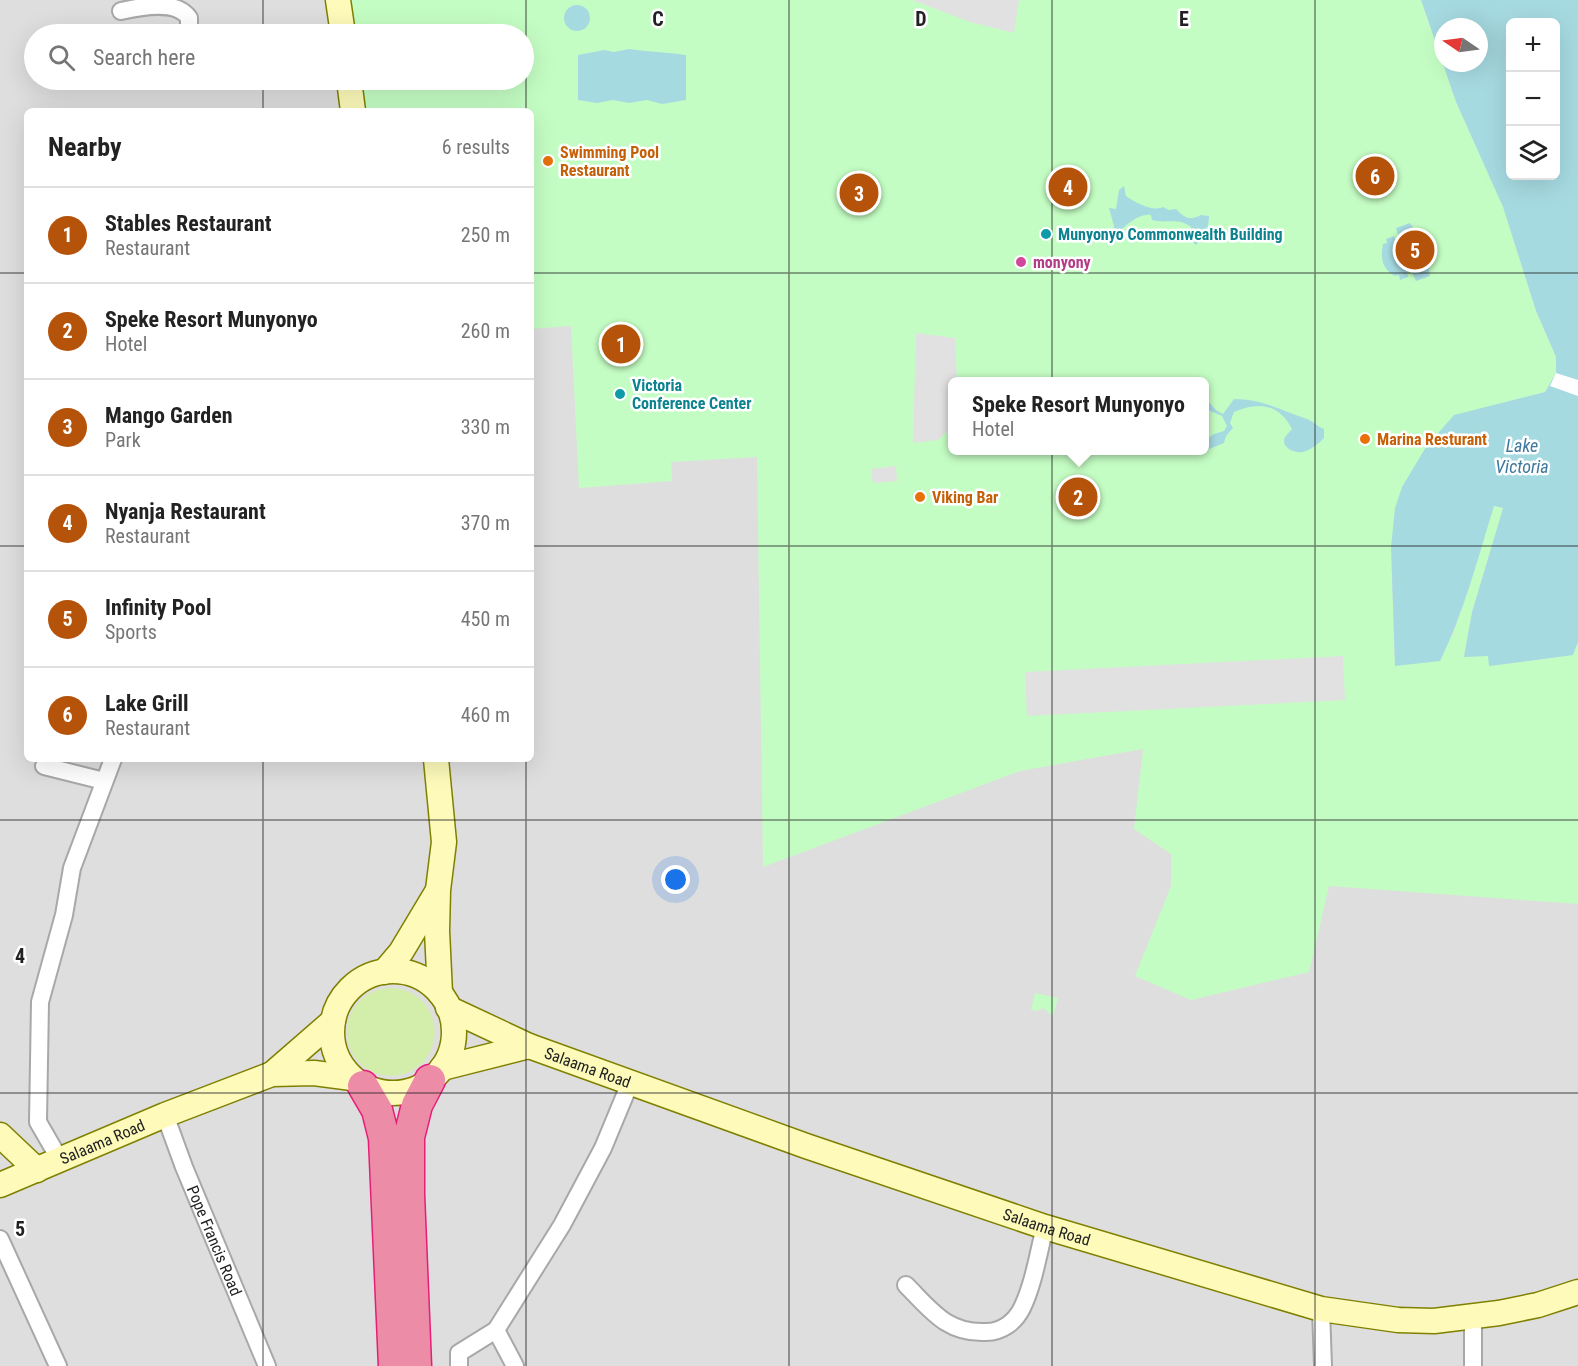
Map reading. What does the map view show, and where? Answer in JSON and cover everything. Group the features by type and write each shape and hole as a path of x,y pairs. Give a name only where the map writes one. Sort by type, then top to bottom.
{"highway":[{"path":"416,1366 409,1137 417,1105 436,1074"},
{"path":"357,1082 377,1110 384,1138 394,1366"}],"street":[{"path":"341,18 356,0"},
{"path":"121,11 166,1 176,3 189,18 189,24"},
{"path":"350,90 353,108"},
{"path":"60,1160 38,1122 40,1002 64,915 72,868 112,762"},
{"path":"436,762 444,842 438,890 437,931 444,1001 453,1023 453,1039 449,1054 436,1074 414,1089 397,1093 380,1092 357,1082 337,1058 333,1046 333,1021 339,1003 351,988 366,977 400,971 415,975 428,983 444,1001"},
{"path":"44,766 104,781"},
{"path":"384,972 416,928 438,890"},
{"name":"Salaama Road","path":"444,1001 530,1046 806,1146 1045,1227 1321,1309 1398,1320 1434,1321 1473,1317 1538,1305 1578,1292"},
{"name":"Salaama Road","path":"272,1074 333,1021"},
{"name":"Salaama Road","path":"436,1074 530,1046"},
{"name":"Salaama Road","path":"0,1185 165,1115 272,1074 314,1073 357,1082"},
{"path":"459,1366 459,1353 496,1330 562,1225 603,1148 630,1083"},
{"name":"Pope Francis Road","path":"165,1115 184,1167 267,1366"},
{"path":"0,1135 37,1170"},
{"path":"906,1285 951,1326 969,1333 998,1332 1022,1309 1045,1227"},
{"path":"0,1239 58,1366"},
{"path":"1321,1309 1323,1366"},
{"path":"1473,1317 1473,1366"},
{"path":"496,1330 515,1366"}],"shaded area":[{"path":"0,0 1421,0 1391,547 1394,604 1573,655 1578,642 1578,1366 0,1366"},
{"path":"912,0 1019,0 1014,33 970,22"},
{"path":"916,333 955,338 957,377 948,377 948,431 938,440 913,443"},
{"path":"896,466 897,481 873,483 871,469"},
{"path":"1343,656 1345,700 1027,716 1025,672"}],"green space":[{"path":"346,0 1421,0 1434,38 1434,72 1446,72 1456,102 1503,206 1536,311 1556,357 1556,373 1545,392 1503,403 1391,547 1395,665 1452,636 1493,506 1503,508 1472,612 1464,656 1489,656 1490,666 1573,655 1578,642 1578,904 1329,886 1309,972 1191,1000 1135,976 1171,886 1171,854 1134,829 1143,749 1020,771 763,867 757,457 671,462 672,481 579,488 571,326 534,329 534,108 361,108 358,90 534,90 534,24 350,24"},
{"path":"382,988 400,988 416,995 428,1007 435,1023 435,1041 428,1057 416,1069 400,1076 382,1076 366,1069 354,1057 347,1041 347,1023 354,1007 366,995"},
{"path":"1035,993 1058,998 1053,1016 1043,1008 1036,1011 1031,1010"}],"water":[{"name":"Lake Victoria","path":"1421,0 1578,0 1578,642 1573,655 1489,666 1488,656 1464,657 1472,612 1503,508 1494,506 1463,604 1440,661 1395,666 1391,547 1395,508 1402,487 1426,447 1454,415 1545,392 1556,373 1556,357 1536,311 1503,207 1456,102 1446,72 1488,72 1488,18 1434,18 1434,38"},
{"path":"577,5 586,9 590,18 586,27 577,31 568,27 564,18 568,9"},
{"path":"629,49 686,55 686,100 662,104 647,100 629,103 613,100 597,103 578,100 578,55 604,50 614,52"},
{"path":"1124,186 1126,196 1144,206 1176,209 1190,218 1201,215 1209,216 1204,235 1196,245 1193,242 1191,227 1186,224 1177,221 1152,220 1151,215 1146,215 1135,219 1112,237 1114,226 1109,208 1116,209 1119,190"},
{"path":"1410,223 1425,246 1430,276 1416,281 1411,270 1407,272 1408,277 1400,280 1399,275 1395,276 1387,270 1382,258 1383,244 1387,243 1386,239 1394,236 1395,239 1399,238 1396,228"},
{"path":"1234,399 1254,401 1311,421 1324,429 1324,438 1306,451 1292,451 1286,447 1284,441 1292,429 1281,414 1268,407 1252,406 1234,412 1230,423 1233,428 1226,436 1224,443 1209,449 1209,438 1224,431 1227,426 1222,416 1209,410 1209,402 1223,414"}],"pier":[{"path":"1556,373 1578,380 1578,396 1550,386"}],"place":[{"name":"Swimming Pool Restaurant","path":"548,161"},
{"name":"Lake Grill","path":"1375,176"},
{"name":"Nyanja Restaurant","path":"1068,187"},
{"name":"Mango Garden","path":"859,193"},
{"name":"Munyonyo Commonwealth Building","path":"1046,234"},
{"name":"Infinity Pool","path":"1415,250"},
{"name":"monyony","path":"1021,262"},
{"name":"Stables Restaurant","path":"621,344"},
{"name":"Victoria Conference Center","path":"620,394"},
{"name":"Marina Resturant","path":"1365,439"},
{"name":"Viking Bar","path":"920,497"},
{"name":"Speke Resort Munyonyo","path":"1078,497"}]}
